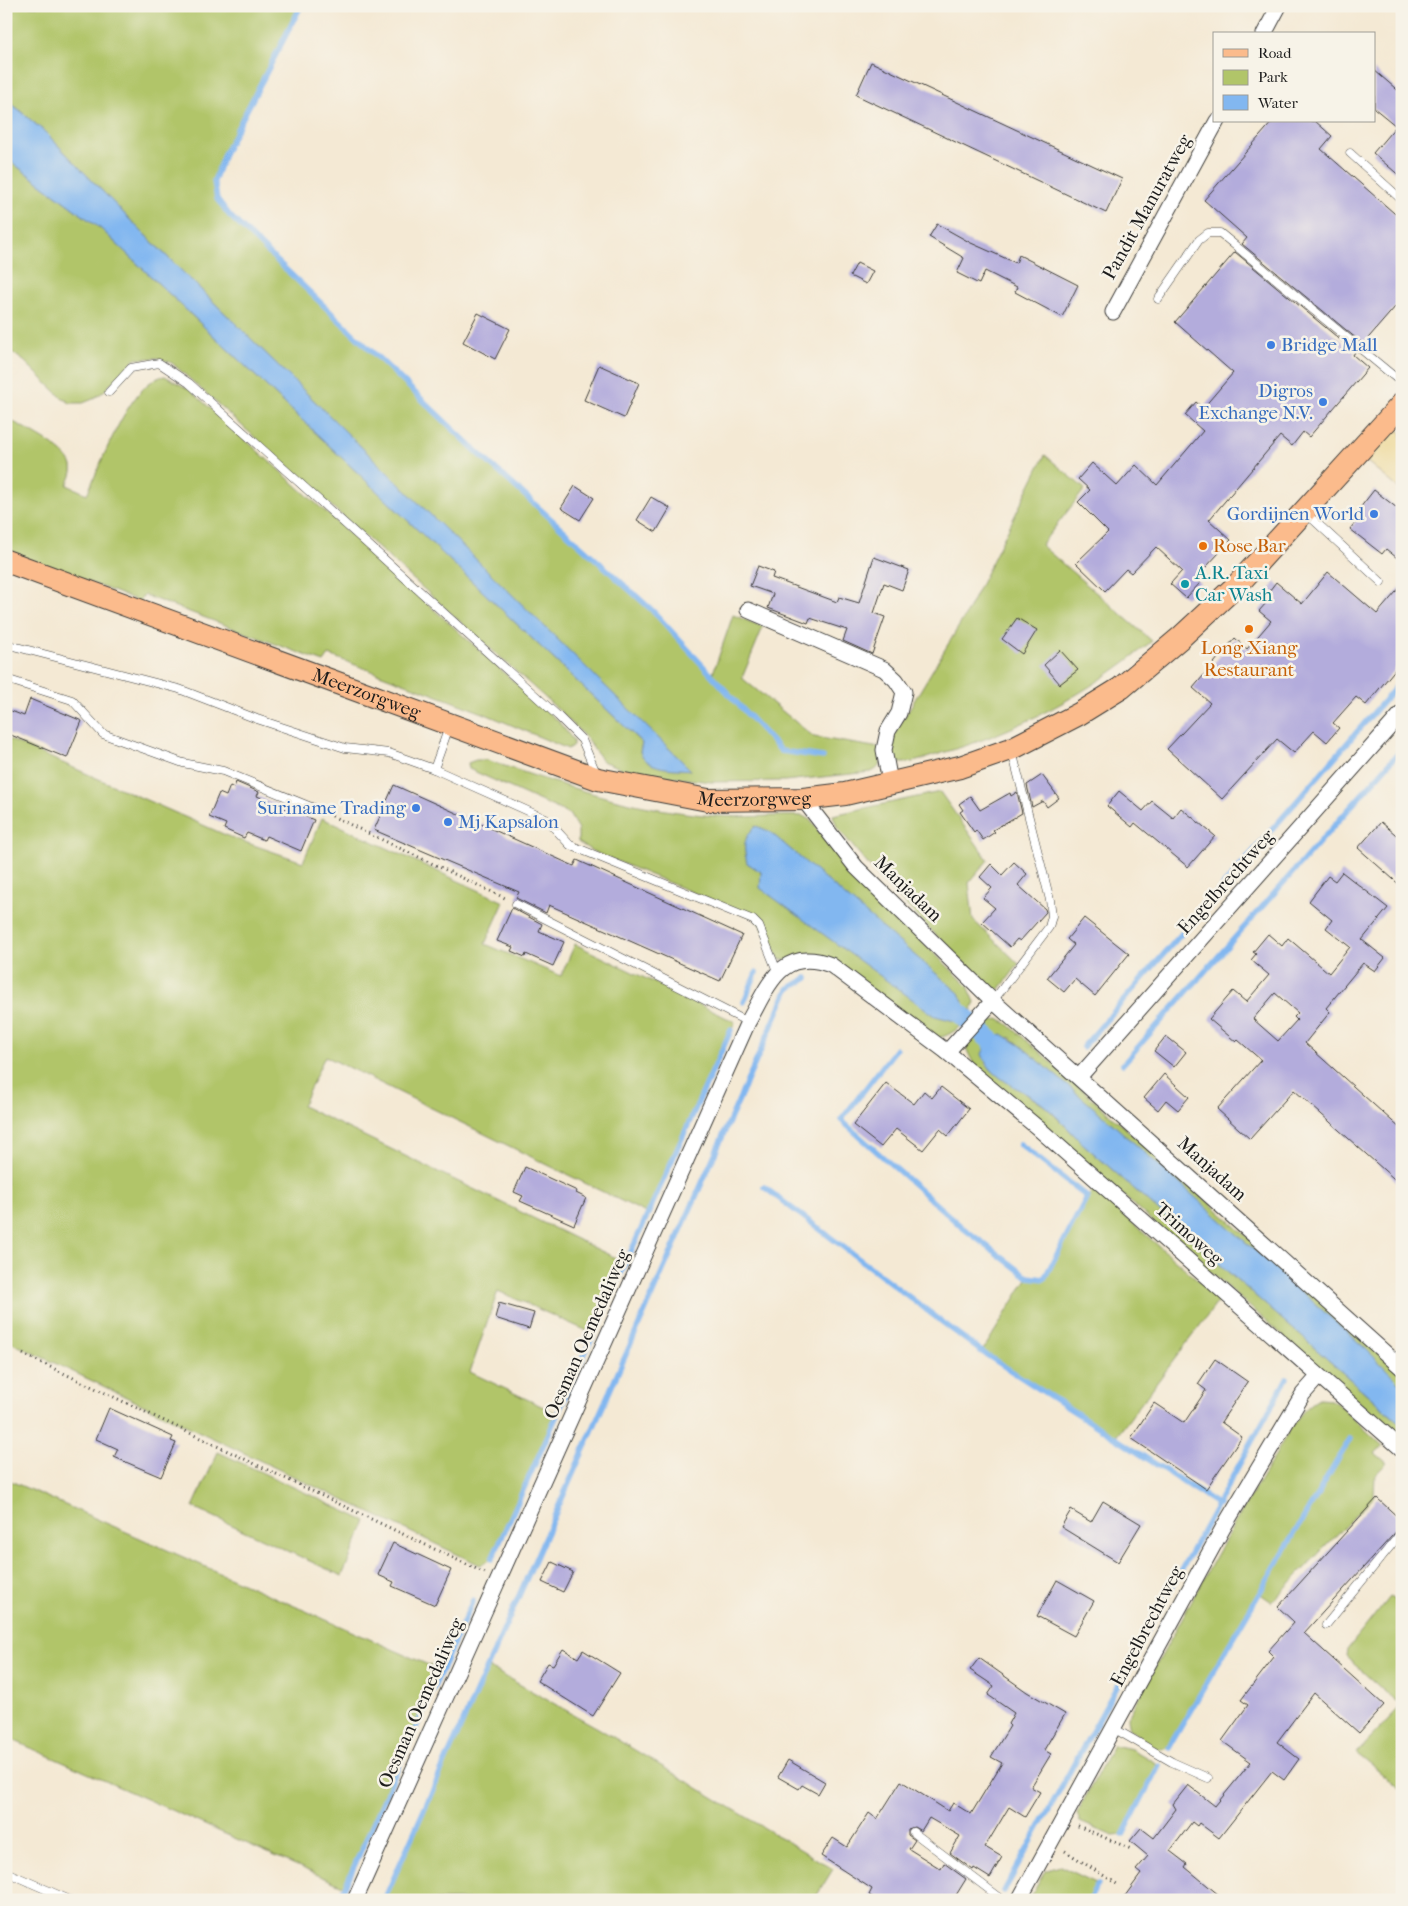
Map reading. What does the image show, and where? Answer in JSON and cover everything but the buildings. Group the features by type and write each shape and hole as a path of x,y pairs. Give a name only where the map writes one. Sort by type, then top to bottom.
{"main road":[{"name":"Meerzorgweg","path":"6,561 449,726 598,779 708,800 803,799 845,794 960,767 1011,749 1079,714 1121,688 1180,638 1238,584 1402,404"}],"street":[{"path":"1265,32 1279,6"},
{"name":"Pandit Manuratweg","path":"1113,312 1216,122"},
{"path":"748,610 884,669 896,680 904,692 899,714 888,731 884,750 890,782"},
{"name":"Engelbrechtweg","path":"1079,1077 1402,713"},
{"name":"Manjadam","path":"803,799 856,867 990,1005 1079,1077 1402,1368"},
{"path":"777,971 799,961 815,959 831,965 950,1048 990,1005"},
{"name":"Oesman Oemedaliweg","path":"355,1900 748,1022 777,971"},
{"name":"Trimoweg","path":"950,1048 1318,1377 1402,1449"},
{"name":"Engelbrechtweg","path":"1019,1900 1223,1528 1303,1394 1318,1377"}],"lane":[{"path":"1350,153 1402,200"},
{"path":"1158,299 1200,240 1208,233 1220,232 1402,383"},
{"path":"109,392 131,368 159,363 188,383 558,716 582,740 598,779"},
{"path":"1303,511 1381,582"},
{"path":"6,636 7,646 179,689 256,720 346,748 388,753 434,769 546,819 570,845 753,920 759,926 777,971"},
{"path":"6,679 72,700 103,734 183,763 223,771 321,811"},
{"path":"434,769 449,726"},
{"path":"990,1005 1042,938 1052,916 1050,900 1011,749"},
{"path":"516,904 748,1022"},
{"path":"1326,1625 1402,1532"},
{"path":"1114,1729 1172,1762 1208,1778"},
{"path":"913,1832 1004,1900"},
{"path":"6,1872 70,1900"}],"path":[{"path":"321,811 516,904"},
{"path":"23,1354 499,1579"},
{"path":"1064,1820 1131,1849"},
{"path":"1052,1842 1117,1884"}],"green space":[{"path":"6,6 301,6 224,154 214,181 217,199 230,216 478,453 653,611 712,676 733,615 763,627 742,678 814,737 880,748 881,760 878,768 871,772 784,781 711,782 631,772 602,761 587,739 561,712 172,363 158,358 135,359 103,392 93,399 83,403 70,403 60,396 24,361 6,348 6,158 101,229 642,743 640,752 690,770 140,230 45,132 6,99"},
{"path":"165,376 190,390 559,722 573,740 573,745 568,749 483,713 329,655 324,662 144,595 139,601 6,551 6,418 44,439 69,459 72,466 72,474 67,485 87,494 118,426 129,407 140,392 152,381"},
{"path":"1045,455 1085,489 1041,545 1152,641 1104,677 1052,709 968,745 911,762 894,762 891,757 893,736 965,616"},
{"path":"6,738 230,837 303,862 322,818 504,902 485,944 561,976 575,944 735,1022 648,1214 325,1056 302,1106 626,1263 594,1334 498,1291 470,1372 558,1414 492,1559 480,1565 6,1340"},
{"path":"476,760 487,760 600,796 657,809 716,816 803,816 810,820 856,878 968,986 975,1002 973,1008 965,1021 955,1031 935,1038 850,972 779,959 757,919 592,851 578,842 578,829 569,814 469,769 468,763"},
{"path":"940,792 988,860 969,883 973,920 1019,964 999,990 987,986 880,879 837,827 833,815"},
{"path":"998,1019 1008,1024 1402,1374 1402,1385 1366,1349 1010,1037 985,1064 996,1074 1046,1107 1082,1143 1402,1425 1402,1440 975,1066 967,1051 966,1041 984,1025"},
{"path":"1093,1189 1220,1299 1115,1438 982,1352 1028,1277 1044,1278"},
{"path":"1319,1399 1332,1400 1383,1446 1375,1453 1387,1463 1375,1475 1374,1496 1272,1602 1259,1593 1169,1747 1157,1749 1129,1729 1127,1719 1285,1437 1303,1411"},
{"path":"218,1452 366,1521 342,1576 193,1507"},
{"path":"6,1479 442,1671 345,1887 6,1737"},
{"path":"1389,1597 1402,1603 1402,1790 1356,1753 1401,1706 1346,1657 1347,1650"},
{"path":"488,1667 598,1728 833,1869 814,1900 384,1900"},
{"path":"1113,1745 1132,1749 1159,1765 1123,1835 1113,1836 1080,1822 1077,1813"},
{"path":"1060,1866 1098,1884 1089,1900 1029,1900 1045,1871"}],"sand":[{"path":"1394,426 1402,433 1402,491 1365,460"}],"water":[{"path":"6,99 45,132 140,230 691,770 655,766 649,763 640,752 642,743 101,229 6,158"},
{"path":"756,826 769,831 959,993 967,1012 958,1022 935,1016 760,888 761,872 747,863 745,852 746,838"},
{"path":"1002,1034 1020,1045 1107,1119 1366,1349 1402,1385 1402,1425 1082,1143 1046,1107 993,1071 982,1054 995,1037"}],"waterway":[{"path":"301,6 224,154 214,181 217,199 230,216 478,453 653,611 781,751 823,757"},
{"path":"1083,1047 1402,680"},
{"path":"1123,1064 1402,749"},
{"path":"744,1002 756,973"},
{"path":"384,1900 788,989 807,978"},
{"path":"944,999 1012,1059"},
{"path":"492,1559 731,1030"},
{"path":"896,1049 841,1120 963,1228 1028,1277 1044,1279 1087,1197 1020,1144"},
{"path":"764,1187 982,1352 1219,1505"},
{"path":"1004,1891 1287,1378"},
{"path":"1169,1747 1350,1439"},
{"path":"339,1900 473,1600"},
{"path":"1123,1835 1159,1765"},
{"path":"1089,1900 1098,1884"}],"place":[{"name":"Bridge Mall","path":"1271,345"},
{"name":"Digros Exchange N.V.","path":"1323,402"},
{"name":"Gordijnen World","path":"1374,514"},
{"name":"Rose Bar","path":"1203,546"},
{"name":"A.R. Taxi Car Wash","path":"1185,584"},
{"name":"Long Xiang Restaurant","path":"1249,629"},
{"name":"Suriname Trading","path":"416,808"},
{"name":"Mj Kapsalon","path":"448,822"}]}
